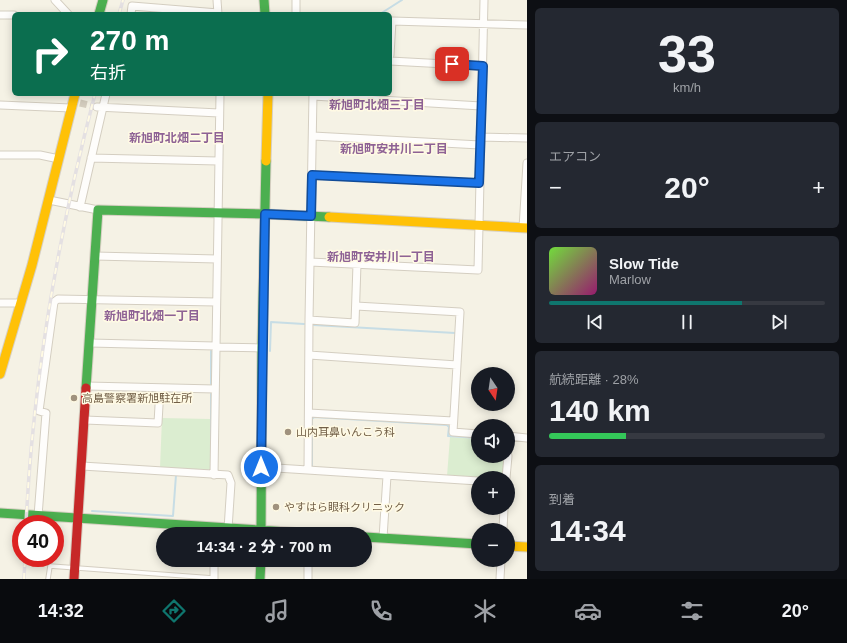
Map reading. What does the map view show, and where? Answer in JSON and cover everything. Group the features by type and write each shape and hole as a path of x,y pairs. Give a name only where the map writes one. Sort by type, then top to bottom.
{"street":[{"path":"55,0 66,12"},
{"path":"100,12 103,0"},
{"path":"217,0 218,12"},
{"path":"264,0 265,12"},
{"path":"296,0 296,12"},
{"path":"310,262 478,270 484,0"},
{"path":"133,3 210,12"},
{"path":"0,15 12,15"},
{"path":"392,21 527,25"},
{"path":"392,61 483,66"},
{"path":"80,207 91,158 99,108 105,96"},
{"path":"214,475 214,389 220,96"},
{"path":"261,527 262,348 268,96"},
{"path":"308,470 313,96"},
{"path":"328,96 481,106"},
{"path":"0,105 75,102 0,374"},
{"path":"99,108 219,113"},
{"path":"313,136 480,145"},
{"path":"480,137 527,138"},
{"path":"0,155 40,155 59,159"},
{"path":"91,158 218,161"},
{"path":"49,200 98,210 265,214 525,228 527,163"},
{"path":"312,175 479,183"},
{"path":"74,579 98,210"},
{"path":"95,256 217,259"},
{"path":"309,320 355,323 356,264"},
{"path":"38,515 46,414 39,411 54,302 58,299 216,302"},
{"path":"0,303 21,302"},
{"path":"356,306 460,312 453,432 471,433"},
{"path":"90,343 262,348"},
{"path":"309,355 457,365"},
{"path":"87,386 214,389"},
{"path":"85,420 158,423 160,388"},
{"path":"308,413 453,422"},
{"path":"515,437 527,438"},
{"path":"82,466 228,475 231,483 228,527"},
{"path":"261,467 471,481"},
{"path":"383,538 387,476"},
{"path":"0,513 25,515"},
{"path":"64,517 172,527"},
{"path":"372,537 471,544"},
{"path":"515,546 527,547"},
{"path":"214,567 214,578"},
{"path":"260,567 260,579"},
{"path":"308,567 308,579"},
{"path":"500,579 501,567"}],"lane":[{"path":"48,579 50,566 214,578"}],"green space":[{"path":"162,418 210,419 211,468 208,470 160,468"},
{"path":"450,437 471,438 471,463 505,463 504,471 471,471 471,477 447,476"}],"waterway":[{"path":"383,12 402,0"},
{"path":"270,351 271,322 304,324"},
{"path":"314,325 455,333"},
{"path":"211,351 211,384"},
{"path":"211,394 211,443"},
{"path":"312,467 312,419 314,417 447,425 449,427 448,436 471,438"},
{"path":"92,511 173,516 176,475"}],"tunnel":[{"path":"80,103 97,107"}],"railway":[{"path":"120,12 123,0"},
{"path":"26,515 29,470 41,361 49,308 70,200 95,96"},
{"path":"24,579 25,567"}],"traffic: fast":[{"path":"100,12 103,0"},
{"path":"264,0 265,12"},
{"path":"261,527 262,348 266,161"},
{"path":"86,388 98,210 329,217"},
{"path":"0,513 213,527"},
{"path":"372,537 471,544"},
{"path":"260,579 261,567"}],"traffic: slow":[{"path":"0,374 32,265 74,96"},
{"path":"266,161 268,96"},
{"path":"329,217 527,228"},
{"path":"515,546 527,547"}],"traffic: jam":[{"path":"74,579 86,388"}],"place":[{"name":"高島警察署新旭駐在所","path":"74,398"},
{"name":"山内耳鼻いんこう科","path":"288,432"},
{"name":"やすはら眼科クリニック","path":"276,507"}],"district":[{"name":"新旭町北畑三丁目","path":"377,105"},
{"name":"新旭町北畑二丁目","path":"177,138"},
{"name":"新旭町安井川二丁目","path":"394,149"},
{"name":"新旭町安井川一丁目","path":"381,257"},
{"name":"新旭町北畑一丁目","path":"152,316"}],"route":[{"path":"261,467 265,214 311,216 312,175 479,183 483,66 452,64"}]}
